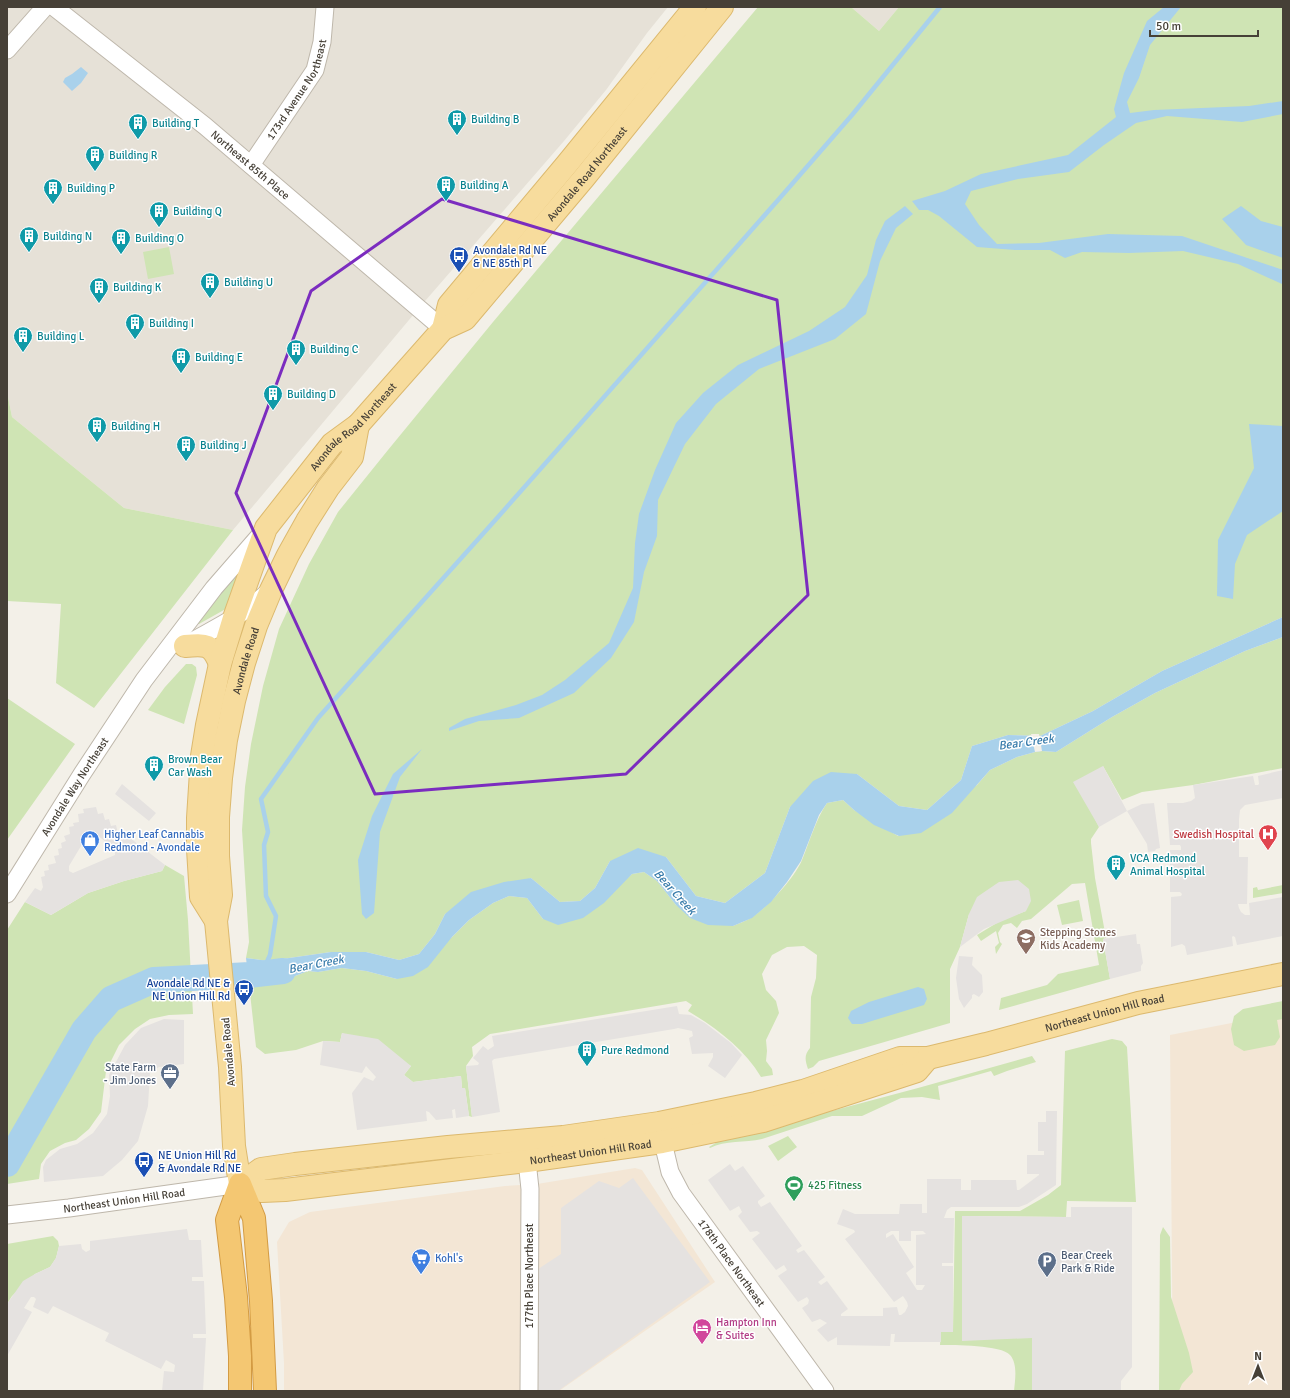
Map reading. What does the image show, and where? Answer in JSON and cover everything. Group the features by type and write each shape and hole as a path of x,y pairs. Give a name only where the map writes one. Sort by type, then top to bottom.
{"highway":[{"path":"240,1184 227,1220 236,1297 240,1356 240,1391"},
{"path":"240,1184 254,1218 262,1301 265,1391"},
{"path":"227,1391 233,1343 236,1297"}],"main road":[{"name":"Avondale Road Northeast","path":"266,528 332,444 358,425 442,329 449,305 695,7"},
{"name":"Avondale Road Northeast","path":"442,329 465,319 584,178 722,7"},
{"name":"Avondale Road","path":"240,1184 234,1146 230,1066 216,920 221,895 218,856 218,817 226,740 234,701 244,664 256,626 270,590 307,521 328,488 352,457 358,425"},
{"name":"Avondale Road","path":"216,920 201,897 198,818 199,787 203,748 220,664 234,618 266,528"},
{"path":"184,646 206,645 216,654 220,664"},
{"name":"Northeast Union Hill Road","path":"240,1184 261,1169 295,1164 448,1147 563,1137 661,1133 763,1121 917,1071 928,1058 1138,1003 1283,974"},
{"name":"Northeast Union Hill Road","path":"240,1184 262,1191 280,1190 527,1161 661,1133"}],"street":[{"path":"7,50 45,7"},
{"name":"Northeast 85th Place","path":"54,7 252,165 442,329"},
{"name":"173rd Avenue Northeast","path":"252,165 315,70 322,42 324,7"},
{"name":"Avondale Way Northeast","path":"7,894 82,774 144,680 214,588 266,528"},
{"name":"Avondale Way Northeast","path":"144,680 176,651 234,618 254,605 270,590"},
{"name":"178th Place Northeast","path":"661,1133 670,1172 681,1193 825,1391"},
{"name":"177th Place Northeast","path":"527,1161 530,1189 529,1391"},
{"name":"Northeast Union Hill Road","path":"7,1216 240,1184"}],"highlighted area":[{"path":"442,199 777,300 808,595 626,774 375,794 236,493 311,291"}],"shaded area":[{"path":"7,7 668,7 647,33 606,90 564,141 419,308 233,530 124,508 12,417 7,392"},
{"path":"851,7 899,7 879,31"},
{"path":"1103,766 1127,811 1099,827 1073,782"},
{"path":"1283,770 1283,798 1245,805 1240,810 1239,857 1248,857 1247,904 1238,904 1241,912 1245,915 1250,915 1249,903 1283,897 1283,936 1237,945 1235,937 1233,936 1233,946 1187,955 1185,946 1182,944 1171,947 1171,897 1181,896 1182,894 1180,892 1170,892 1170,850 1181,850 1181,847 1180,845 1170,845 1167,803 1183,803 1191,801 1195,798 1193,785 1253,776 1255,785 1258,785 1258,776"},
{"path":"122,784 156,813 149,821 115,794"},
{"path":"1154,803 1160,848 1156,849 1155,851 1148,852 1147,844 1127,811 1142,804"},
{"path":"96,807 98,814 103,813 105,820 109,819 111,826 116,825 118,833 123,831 165,865 162,871 124,881 88,893 51,915 25,902 35,888 41,891 43,887 41,877 45,876 44,871 49,870 48,865 56,863 54,856 59,855 58,849 62,848 61,843 66,841 64,836 70,834 69,827 74,826 73,823 79,822 78,814 84,813 83,809","holes":["89,835 97,835 115,849 115,855 73,873 69,871 69,866 84,841"]},
{"path":"1018,880 1029,889 1031,901 1026,911 984,929 960,947 969,914 977,897 999,882"},
{"path":"1136,934 1137,944 1140,944 1143,963 1141,966 1141,971 1110,979 1103,939"},
{"path":"959,956 973,957 972,965 982,975 983,992 979,997 974,994 972,995 972,998 964,1008 959,999 956,978"},
{"path":"677,1006 679,1014 691,1015 705,1023 731,1043 742,1055 725,1078 708,1066 713,1057 713,1053 692,1054 689,1038 693,1036 692,1031 678,1028 494,1059 492,1061 500,1112 472,1117 466,1066 478,1065 479,1063 473,1058 483,1046 488,1050 494,1046 492,1036"},
{"path":"1283,1013 1283,1391 1173,1391 1170,1035"},
{"path":"164,1019 184,1020 184,1064 159,1067 150,1073 148,1106 138,1141 122,1160 103,1176 44,1182 43,1167 46,1160 60,1149 77,1144 93,1133 107,1114 110,1096 109,1075 125,1045 141,1028"},
{"path":"342,1033 378,1039 411,1066 404,1075 413,1082 461,1076 462,1088 465,1088 469,1116 456,1118 455,1109 452,1110 453,1118 436,1120 429,1112 426,1111 427,1121 357,1130 352,1093 364,1077 373,1081 376,1077 366,1066 362,1073 320,1065 323,1041 340,1042"},
{"path":"1046,1111 1057,1111 1056,1185 1027,1204 1019,1207 951,1207 947,1210 944,1218 954,1218 953,1263 942,1263 942,1266 953,1266 953,1332 941,1332 941,1342 894,1342 895,1334 891,1334 890,1346 837,1345 837,1337 828,1342 817,1330 827,1323 820,1319 812,1322 802,1308 808,1304 809,1300 807,1297 798,1302 778,1276 787,1270 784,1265 776,1270 752,1239 760,1233 757,1231 750,1232 738,1216 742,1212 739,1206 730,1211 708,1180 730,1164 735,1171 743,1166 765,1196 758,1201 758,1203 761,1207 770,1202 802,1246 796,1250 798,1253 804,1250 825,1277 818,1282 821,1285 827,1281 848,1309 841,1314 841,1316 883,1316 883,1308 897,1307 899,1315 901,1315 905,1312 908,1306 903,1296 894,1302 845,1239 855,1232 854,1230 837,1224 843,1209 855,1214 899,1214 900,1204 922,1204 922,1213 927,1213 927,1179 961,1179 961,1190 971,1190 971,1180 1016,1180 1017,1190 1019,1190 1039,1175 1027,1174 1027,1155 1044,1155 1044,1151 1038,1151 1038,1122 1046,1122","holes":["891,1231 899,1231 899,1241 911,1241 911,1231 923,1231 926,1234 916,1235 916,1285 925,1285 922,1290 917,1290 906,1273 914,1267 893,1234 886,1238 886,1234"]},
{"path":"635,1168 642,1170 715,1282 559,1391 284,1391 284,1363 277,1242 289,1222 310,1212 505,1186 537,1184"},
{"path":"633,1178 710,1282 558,1391 529,1391 529,1275 561,1254 561,1208 599,1181 619,1188"},
{"name":"Bear Creek Park & Ride","path":"1071,1207 1132,1207 1132,1367 1121,1381 1121,1391 1032,1391 1032,1338 962,1341 962,1216 1071,1217"},
{"path":"187,1229 189,1240 201,1240 203,1277 192,1277 192,1281 204,1281 206,1334 193,1334 193,1338 206,1338 203,1391 162,1391 164,1371 174,1372 175,1365 166,1360 161,1369 105,1341 109,1333 53,1306 48,1314 33,1307 36,1299 34,1297 31,1297 24,1308 32,1312 7,1356 7,1304 23,1281 50,1267 56,1258 59,1246 81,1244 82,1249 86,1252 90,1250 90,1241"}],"green space":[{"path":"758,7 851,7 879,31 899,7 1283,7 1283,617 1162,671 1093,711 1040,736 1008,735 972,746 961,780 927,810 899,806 857,774 790,807 765,873 725,903 696,896 666,857 610,861 595,888 580,901 560,902 531,878 445,914 435,934 419,954 399,960 366,952 331,952 268,961 246,958 249,942 242,830 245,787 251,744 263,686 279,629 309,564 338,512 493,322"},
{"path":"169,247 174,274 148,279 143,252"},
{"path":"7,392 12,417 124,508 233,530 94,708 56,683 61,604 7,601"},
{"path":"243,564 231,606 199,624 195,622"},
{"path":"1283,637 1283,768 1193,785 1142,792 1122,800 1103,766 1095,819 1099,827 1091,839 1091,843 1095,878 1106,938 1103,939 1110,979 999,1010 1001,998 1047,985 1058,974 1099,965 1085,883 1072,884 1031,919 1022,921 1017,928 1011,923 1003,925 998,933 1002,944 996,954 995,947 999,943 996,931 981,941 977,935 1000,921 1026,911 969,914 960,947 950,969 950,1023 819,1061 813,1067 808,1069 806,1058 810,1048 811,997 816,978 817,955 804,946 787,947 772,955 762,974 766,990 776,1001 779,1013 766,1040 766,1061 772,1069 773,1075 761,1077 738,1048 709,1024 688,1011 692,1005 686,1001 490,1034 472,1047 473,1056 466,1066 472,1117 469,1116 465,1088 462,1088 461,1076 413,1082 404,1075 411,1066 342,1033 340,1042 323,1041 296,1050 265,1054 256,1047 249,984 266,981 277,983 308,971 318,972 342,968 366,971 397,979 452,937 469,920 493,903 509,896 527,898 543,919 625,880 632,874 644,872 657,881 676,905 733,926 748,920 766,906 787,883 802,860 816,824 827,803 843,800 854,810 898,836 977,785 990,770 1017,757 1035,752 1056,752 1112,717 1155,693 1245,651"},
{"path":"186,664 192,664 196,667 197,675 184,724 148,710 165,687"},
{"path":"7,698 75,744 7,840"},
{"path":"165,865 184,876 193,1014 169,1015 150,1019 135,1029 119,1045 106,1071 101,1112 89,1129 76,1140 65,1143 50,1151 41,1164 39,1179 7,1184 7,930 25,902 51,915 88,893 124,881 162,871"},
{"path":"1283,885 1283,893 1253,898 1253,888 1257,887 1258,890"},
{"path":"1079,900 1083,921 1062,925 1057,905"},
{"path":"1283,1001 1283,1019 1277,1020 1280,1037 1275,1045 1244,1051 1234,1045 1231,1029 1234,1016 1243,1009"},
{"path":"1112,1039 1122,1041 1127,1047 1136,1202 1067,1201 1066,1217 962,1216 1033,1338 1032,1391 1014,1391 1014,1363 1010,1355 998,1349 988,1347 940,1345 941,1331 953,1332 955,1211 1020,1211 1048,1195 1061,1185 1065,1051"},
{"path":"1032,1056 1036,1062 994,1076 991,1071 938,1086 940,1100 922,1097 901,1098 862,1116 832,1116 762,1139 709,1147 719,1141"},
{"path":"788,1136 797,1147 778,1161 768,1146"},
{"path":"1163,1227 1170,1237 1171,1297 1189,1353 1193,1372 1182,1384 1179,1391 1159,1391 1160,1235"},
{"path":"53,1236 58,1241 59,1246 56,1258 50,1267 35,1274 12,1296 7,1304 7,1244"}],"water":[{"path":"1164,7 1181,7 1150,45 1139,78 1127,102 1130,113 1154,110 1249,106 1283,101 1283,114 1242,122 1167,116 1136,123 1069,172 1018,179 971,191 965,204 979,225 997,244 1039,243 1108,234 1182,236 1283,270 1282,284 1238,264 1183,251 1129,253 1082,252 1065,258 1050,250 1015,250 977,247 939,216 928,210 919,210 912,201 945,191 981,174 1068,155 1116,117 1114,109 1124,73 1147,21"},
{"path":"81,67 88,73 81,83 72,91 63,82 65,78"},
{"path":"905,206 913,214 896,228 880,261 866,314 835,339 759,369 716,404 685,444 658,500 657,536 644,572 634,622 611,658 574,693 519,718 479,721 449,731 449,728 465,719 516,705 542,695 565,680 609,643 633,588 635,543 639,514 655,470 676,423 703,393 738,365 809,331 845,307 867,275 876,240 885,221"},
{"path":"1241,206 1261,221 1283,227 1283,258 1246,245 1222,219"},
{"path":"1249,424 1283,426 1283,511 1247,535 1235,564 1233,599 1217,596 1218,540 1254,468"},
{"path":"1283,617 1283,637 1245,651 1155,693 1112,717 1056,752 1035,752 1017,757 990,770 952,813 921,833 899,836 874,825 843,800 827,803 819,815 801,861 787,882 771,902 752,918 733,926 708,925 690,918 676,905 657,881 644,872 632,874 604,903 583,918 558,925 543,919 527,898 509,896 493,903 469,920 452,937 428,967 413,976 397,979 366,971 342,968 318,972 308,971 277,983 266,981 249,984 246,958 268,961 331,952 366,952 399,960 419,954 435,934 445,914 471,892 504,882 531,878 560,902 580,901 595,888 610,861 638,848 666,857 696,896 725,903 765,873 790,807 813,781 831,772 857,774 899,806 927,810 961,780 972,746 1008,735 1040,736 1093,711 1162,671"},
{"path":"422,749 400,777 380,832 374,913 366,919 362,914 358,860 372,816 393,774"},
{"path":"918,987 924,989 927,999 924,1005 862,1024 852,1024 848,1018 851,1011 869,1002"}],"pier":[{"path":"1031,734 1039,734 1042,751 1035,752"}],"waterway":[{"path":"265,966 270,955 276,916 266,896 264,845 268,832 261,799 318,718 779,199 852,115 940,7"},
{"name":"Bear Creek","path":"7,1164 84,1030 111,999 154,980 250,975 283,971"}],"place":[{"name":"Building B","path":"457,136"},
{"name":"Building T","path":"138,140"},
{"name":"Building R","path":"95,172"},
{"name":"Building A","path":"446,202"},
{"name":"Building P","path":"53,205"},
{"name":"Building Q","path":"159,228"},
{"name":"Building N","path":"29,253"},
{"name":"Building O","path":"121,255"},
{"name":"Avondale Rd NE & NE 85th Pl","path":"459,273"},
{"name":"Building U","path":"210,299"},
{"name":"Building K","path":"99,304"},
{"name":"Building I","path":"135,340"},
{"name":"Building L","path":"23,353"},
{"name":"Building C","path":"296,366"},
{"name":"Building E","path":"181,374"},
{"name":"Building D","path":"273,411"},
{"name":"Building H","path":"97,443"},
{"name":"Building J","path":"186,462"},
{"name":"Brown Bear Car Wash","path":"154,782"},
{"name":"Swedish Hospital","path":"1268,851"},
{"name":"Higher Leaf Cannabis Redmond - Avondale","path":"90,857"},
{"name":"VCA Redmond Animal Hospital","path":"1116,881"},
{"name":"Stepping Stones Kids Academy","path":"1026,955"},
{"name":"Avondale Rd NE & NE Union Hill Rd","path":"244,1006"},
{"name":"Pure Redmond","path":"587,1067"},
{"name":"State Farm - Jim Jones","path":"170,1090"},
{"name":"NE Union Hill Rd & Avondale Rd NE","path":"144,1178"},
{"name":"425 Fitness","path":"794,1202"},
{"name":"Kohl's","path":"421,1275"},
{"name":"Bear Creek Park & Ride","path":"1047,1278"},
{"name":"Hampton Inn & Suites","path":"702,1345"}]}
